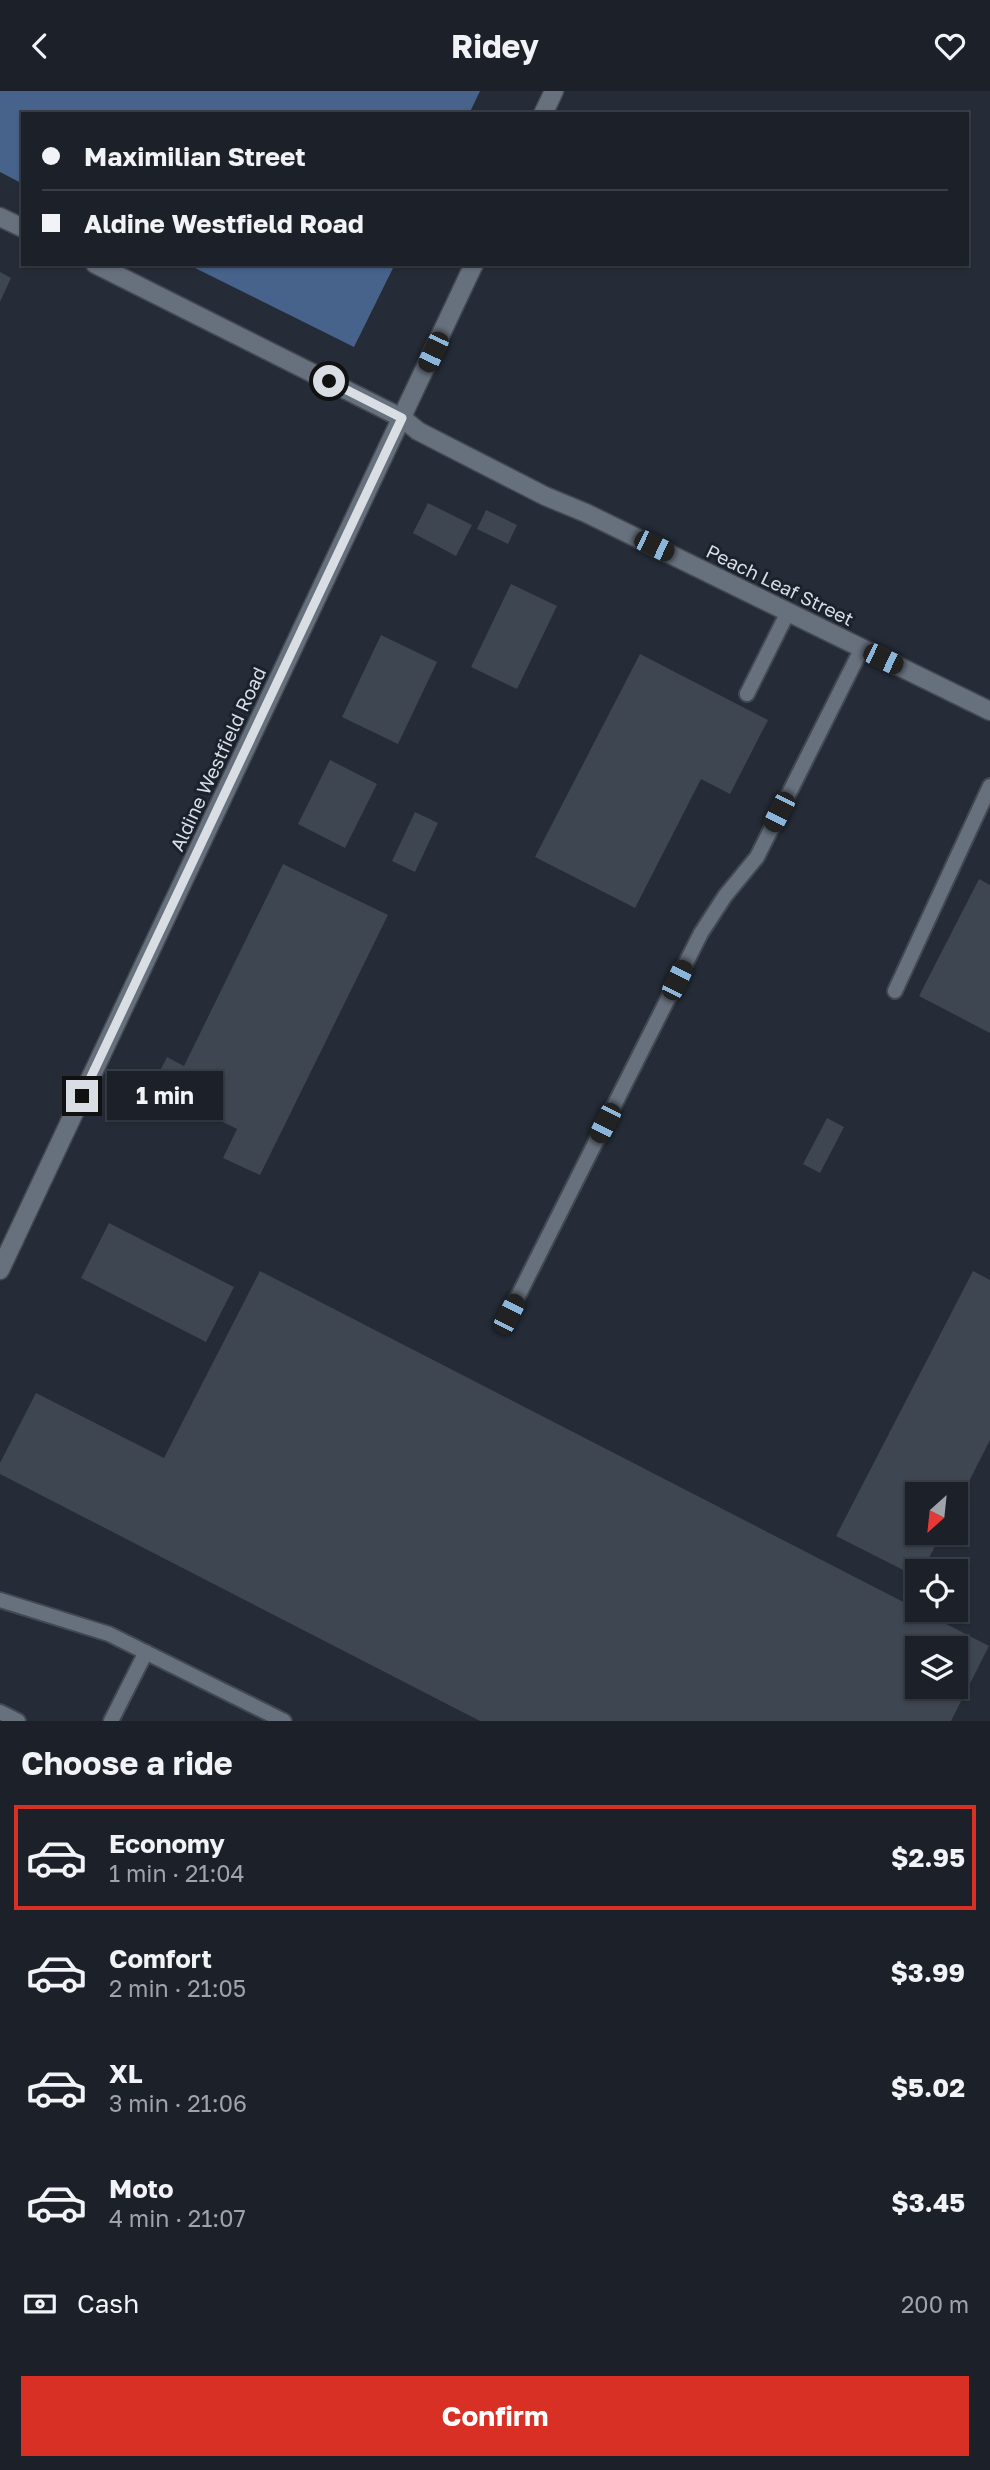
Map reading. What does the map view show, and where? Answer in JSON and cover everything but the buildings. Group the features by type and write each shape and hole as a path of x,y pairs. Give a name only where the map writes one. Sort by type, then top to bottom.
{"main road":[{"path":"544,112 554,91"},
{"path":"0,217 21,227"},
{"name":"Peach Leaf Street","path":"99,266 402,418 418,431 545,496 586,513 990,711"},
{"name":"Aldine Westfield Road","path":"0,1270 473,266"}],"lane":[{"path":"747,694 788,613"},
{"path":"509,1314 701,933 725,896 757,857 862,648"},
{"path":"895,991 990,786"},
{"path":"0,1600 109,1634 284,1721"},
{"path":"111,1721 146,1652"},
{"path":"0,1712 18,1721"}],"shaded area":[{"path":"0,91 480,91 470,112 21,112 21,183 0,172"},
{"path":"191,266 394,266 354,347"}],"route":[{"path":"82,1096 402,418 329,381"}]}
